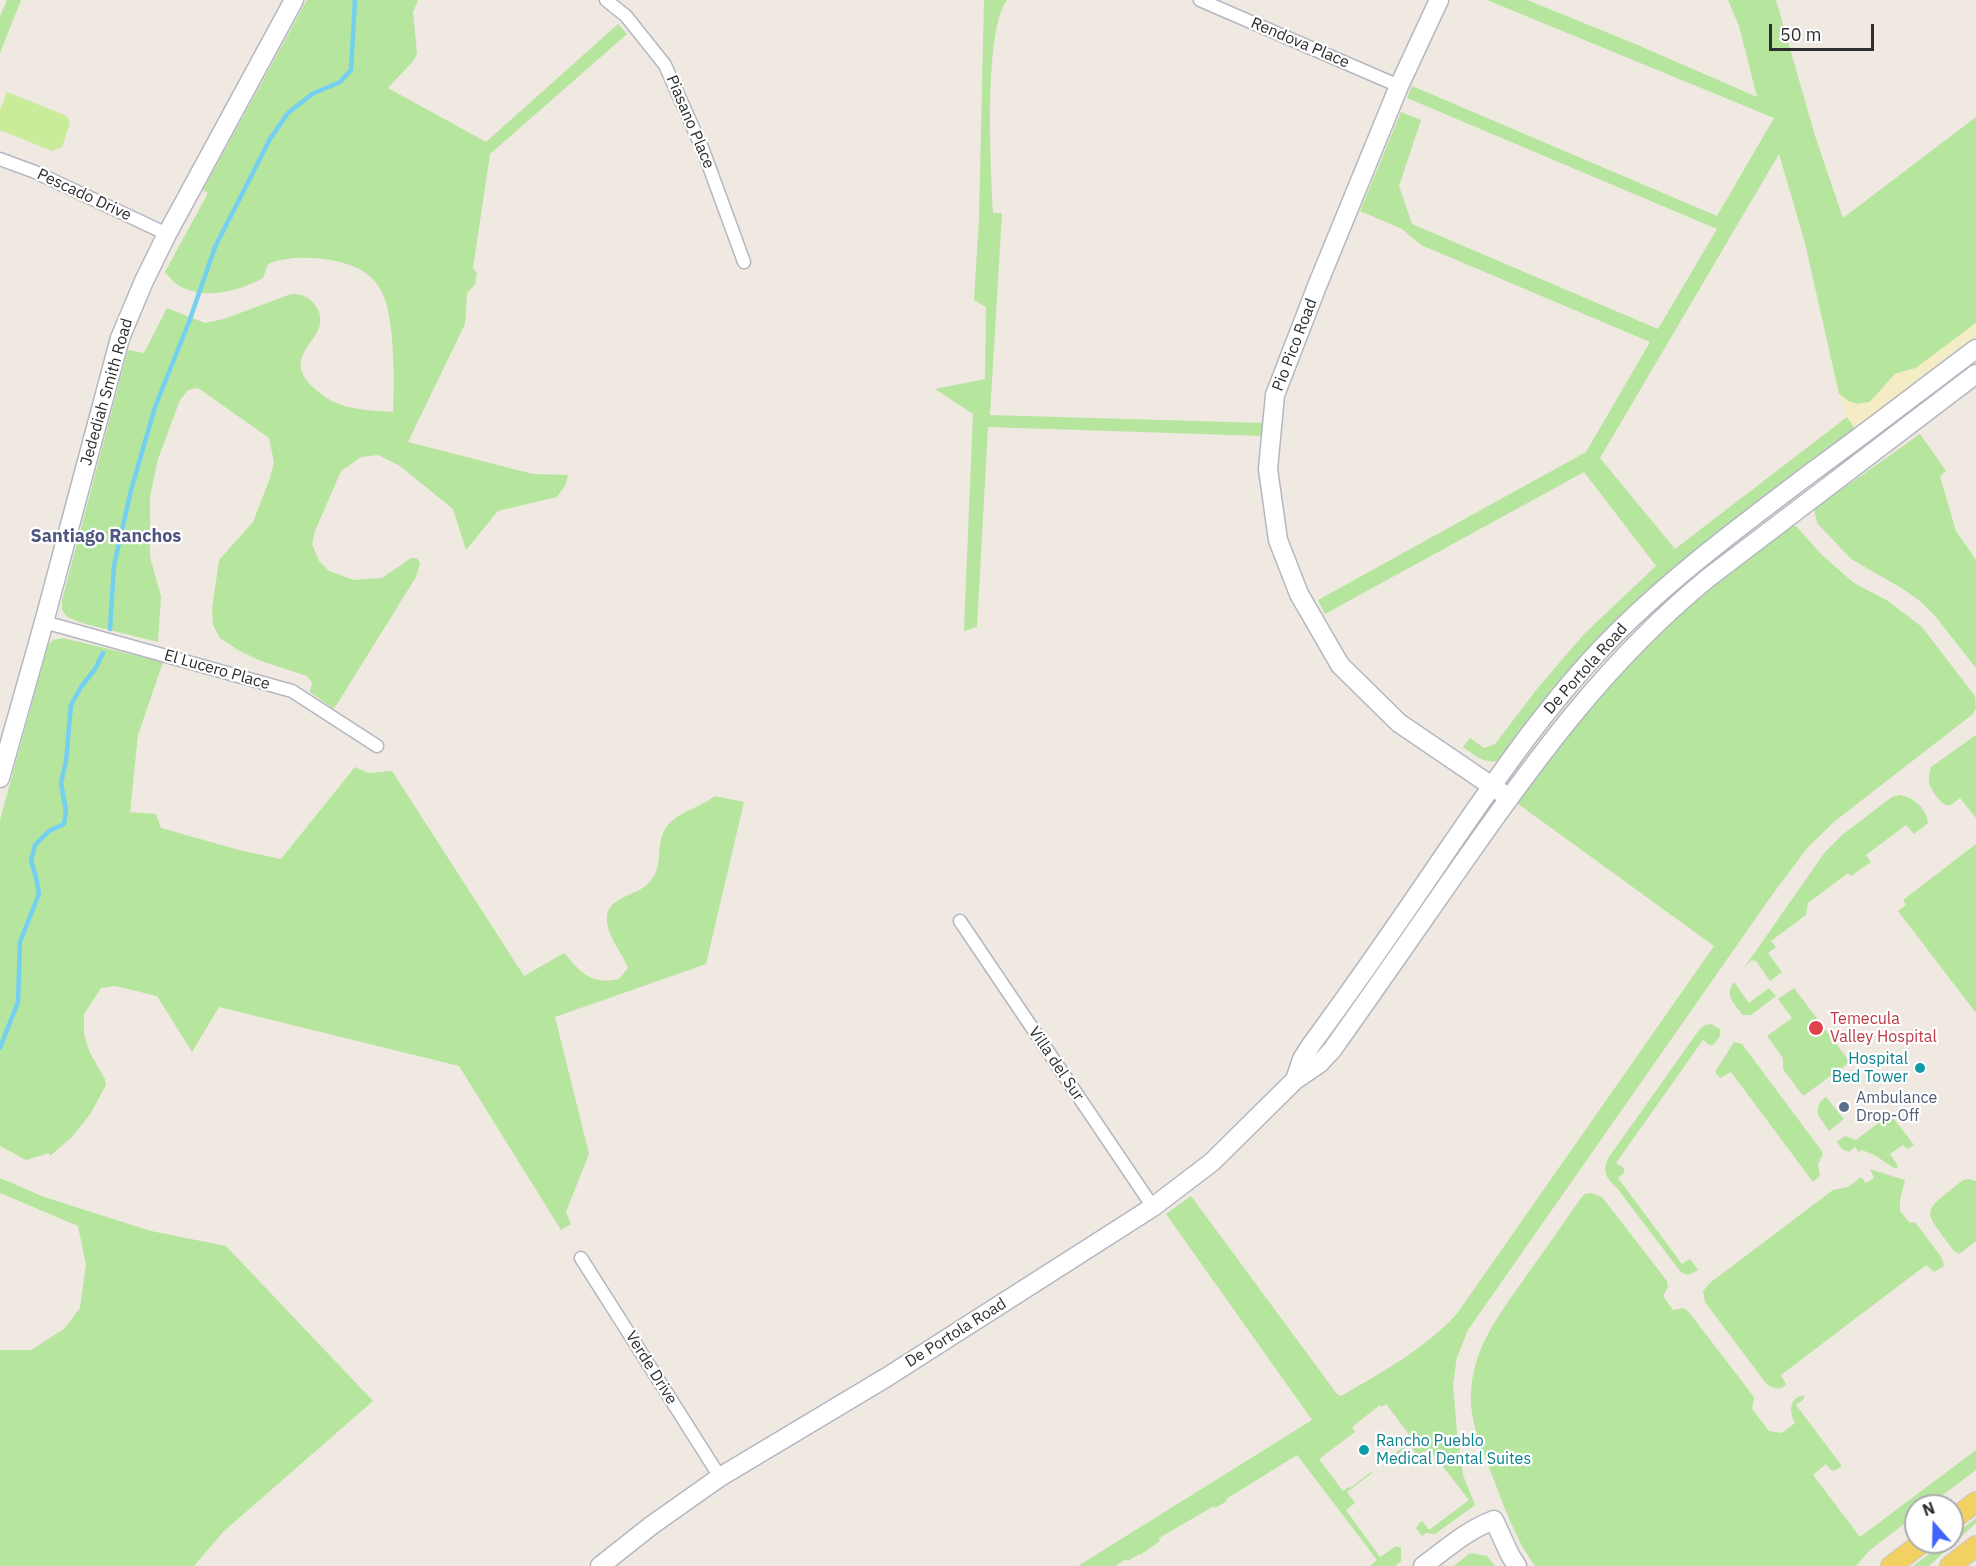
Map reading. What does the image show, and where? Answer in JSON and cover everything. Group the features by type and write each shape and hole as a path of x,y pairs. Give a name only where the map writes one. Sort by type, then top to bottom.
{"main road":[{"name":"Jedediah Smith Road","path":"0,778 120,338 167,234 294,0"},
{"name":"Pio Pico Road","path":"1439,0 1399,86 1275,395 1268,469 1278,540 1299,594 1340,665 1399,723 1509,798"},
{"name":"De Portola Road","path":"1295,1080 1302,1059 1311,1045 1370,964 1492,786 1541,718 1598,652 1686,570 1976,349"},
{"name":"De Portola Road","path":"600,1566 652,1525 720,1478 906,1364 1153,1207 1212,1162 1295,1080 1320,1063 1332,1050 1509,798 1577,708 1638,641 1677,603 1799,507 1976,374"},
{"path":"1799,507 1798,498 1802,489 1900,415 1915,402 1922,390"},
{"path":"1424,1566 1466,1534 1494,1520 1517,1566"},
{"path":"1950,1566 1976,1546"},
{"path":"1891,1566 1907,1554"}],"street":[{"name":"Piasano Place","path":"606,0 626,16 665,65 703,150 744,262"},
{"name":"Rendova Place","path":"1200,0 1399,86"},
{"name":"Pescado Drive","path":"0,159 35,172 167,234"},
{"name":"El Lucero Place","path":"44,622 292,691 377,746"},
{"name":"Villa del Sur","path":"960,921 1153,1207"},
{"name":"Verde Drive","path":"581,1258 720,1478"}],"green space":[{"path":"7,0 21,0 0,53 0,16"},
{"path":"307,0 418,0 413,12 417,53 414,60 388,88 486,142 618,24 627,34 490,154 473,268 477,273 475,285 467,293 465,324 408,442 533,474 568,475 566,484 557,497 498,511 466,550 453,509 400,466 378,455 361,457 341,471 315,531 312,544 319,561 329,571 354,580 382,578 411,558 417,558 420,564 416,577 334,709 310,692 312,683 307,676 261,661 238,650 220,638 213,625 212,609 219,560 253,522 274,462 269,438 198,388 188,390 180,400 158,459 150,497 150,557 161,596 158,642 85,624 67,617 62,610 62,600 128,350 144,353 167,308 205,323 224,319 291,294 304,296 315,305 320,314 320,323 318,331 301,360 303,375 324,396 342,405 393,412 393,357 388,309 378,286 361,270 331,260 299,258 283,260 268,264 263,278 254,283 232,290 210,293 188,290 176,284 165,272 208,193 203,190"},
{"path":"984,0 1007,0 999,17 991,70 990,135 993,213 1002,213 990,415 1264,423 1263,436 988,427 977,627 964,631 973,414 935,389 985,379 986,307 974,300 979,219"},
{"path":"1487,0 1527,0 1757,97 1739,26 1728,0 1776,0 1816,139 1843,218 1976,117 1976,323 1916,368 1895,374 1870,402 1858,404 1850,402 1839,394 1805,243 1779,154 1600,458 1675,549 1847,417 1857,431 1753,508 1501,760 1495,761 1481,759 1463,747 1470,738 1484,748 1495,744 1537,689 1584,634 1656,566 1584,472 1325,614 1318,600 1586,452 1650,342 1421,245 1402,229 1360,211 1401,112 1421,120 1399,186 1412,224 1658,329 1717,229 1407,98 1412,86 1717,216 1774,118"},
{"path":"7,92 67,116 70,123 62,147 52,151 0,130 0,110"},
{"path":"1920,434 1946,471 1940,476 1956,531 1976,560 1976,668 1935,616 1920,601 1851,559 1817,523 1814,509"},
{"path":"1792,526 1796,526 1822,555 1854,583 1888,601 1922,627 1975,696 1976,708 1973,714 1835,821 1808,847 1772,895 1468,1330 1457,1357 1453,1384 1463,1475 1475,1505 1435,1534 1426,1533 1422,1536 1416,1528 1420,1522 1423,1522 1429,1530 1469,1500 1429,1449 1417,1455 1410,1445 1386,1463 1385,1461 1410,1442 1411,1437 1386,1404 1382,1407 1380,1405 1352,1427 1355,1432 1319,1459 1343,1491 1372,1473 1347,1492 1355,1503 1346,1510 1380,1557 1396,1546 1401,1548 1401,1561 1395,1566 1370,1566 1377,1560 1297,1455 1226,1499 1227,1501 1215,1508 1214,1506 1159,1538 1160,1541 1140,1555 1128,1561 1126,1559 1115,1566 1078,1566 1312,1420 1166,1214 1191,1196 1337,1394 1341,1396 1416,1350 1456,1315 1714,946 1514,801 1575,720 1642,650 1702,595"},
{"path":"63,638 163,662 138,735 130,812 156,814 161,828 281,859 355,767 368,773 392,771 524,976 564,953 587,976 601,980 619,979 628,968 609,931 608,912 616,902 644,887 656,873 663,832 673,820 715,796 744,802 706,964 555,1017 589,1154 566,1212 571,1224 561,1230 459,1066 219,1007 192,1052 157,996 115,986 101,988 84,1014 84,1034 89,1051 106,1085 91,1113 72,1137 50,1156 49,1153 26,1160 0,1146 0,820 48,645 53,640"},
{"path":"1976,735 1976,818 1960,798 1949,805 1941,802 1931,788 1929,778 1931,767"},
{"path":"1899,795 1918,804 1925,813 1928,823 1914,834 1906,825 1866,855 1871,862 1851,876 1848,873 1808,903 1806,915 1771,941 1776,947 1768,953 1782,972 1770,981 1756,961 1752,960 1744,968 1825,852 1842,835 1892,797"},
{"path":"1976,844 1976,1013 1898,911 1906,905 1903,900"},
{"path":"1734,982 1749,1003 1769,988 1776,996 1751,1015 1743,1015 1730,995"},
{"path":"1794,988 1850,1062 1803,1096 1783,1069 1783,1058 1767,1036 1792,1018 1778,999"},
{"path":"1711,1024 1720,1029 1718,1040 1710,1045 1703,1040 1616,1163 1624,1168 1624,1173 1618,1178 1682,1264 1690,1259 1698,1270 1687,1274 1680,1271 1610,1180 1605,1170 1609,1157 1699,1030"},
{"path":"1734,1042 1742,1044 1821,1150 1823,1154 1818,1164 1820,1176 1813,1182 1731,1072 1720,1078 1715,1072"},
{"path":"1826,1097 1844,1119 1829,1131 1818,1115 1819,1104"},
{"path":"1890,1114 1914,1145 1907,1149 1903,1145 1890,1154 1897,1168 1862,1150 1859,1152 1855,1147 1849,1152 1842,1149 1837,1142 1845,1136 1856,1140"},
{"path":"1870,1169 1905,1180 1900,1211 1910,1223 1915,1222 1942,1258 1944,1266 1934,1272 1926,1265 1781,1375 1786,1384 1784,1386 1773,1387 1765,1382 1705,1302 1703,1291 1711,1282 1833,1190 1848,1187 1861,1177 1866,1183 1874,1178"},
{"path":"0,1178 44,1197 151,1231 226,1246 373,1401 223,1532 194,1566 0,1566 0,1350 31,1350 64,1329 80,1308 86,1265 78,1226 0,1193"},
{"path":"1963,1180 1976,1181 1976,1241 1959,1254 1954,1251 1936,1226 1930,1212 1939,1200"},
{"path":"1591,1193 1602,1197 1667,1281 1668,1287 1663,1296 1673,1310 1683,1308 1688,1311 1754,1397 1752,1409 1769,1431 1782,1433 1795,1423 1792,1414 1793,1402 1804,1395 1804,1399 1796,1405 1842,1466 1834,1471 1826,1464 1813,1475 1860,1537 1904,1504 1904,1524 1870,1550 1856,1566 1535,1566 1511,1522 1477,1434 1471,1402 1473,1374 1484,1341 1492,1326 1585,1194"},
{"path":"1976,1450 1976,1470 1944,1494 1917,1494"},
{"path":"1976,1518 1976,1523 1964,1534 1964,1528"},
{"path":"1470,1553 1487,1556 1495,1566 1454,1566"},
{"path":"1929,1554 1942,1554 1929,1566 1913,1566"}],"sand":[{"path":"1976,323 1976,336 1857,431 1847,417 1839,394 1850,402 1858,404 1870,402 1895,374 1916,368"}],"waterway":[{"path":"110,629 114,566 131,490 155,407 189,322 215,247 270,139 288,113 312,94 340,82 351,70 355,0"},
{"path":"0,1048 18,1002 20,942 39,894 31,861 35,845 49,831 64,824 66,811 61,783 66,761 71,705 103,653"}],"place":[{"name":"Temecula Valley Hospital","path":"1816,1028"},
{"name":"Hospital Bed Tower","path":"1920,1068"},
{"name":"Ambulance Drop-Off","path":"1844,1107"},
{"name":"Rancho Pueblo Medical Dental Suites","path":"1364,1450"}],"district":[{"name":"Santiago Ranchos","path":"106,537"}]}
